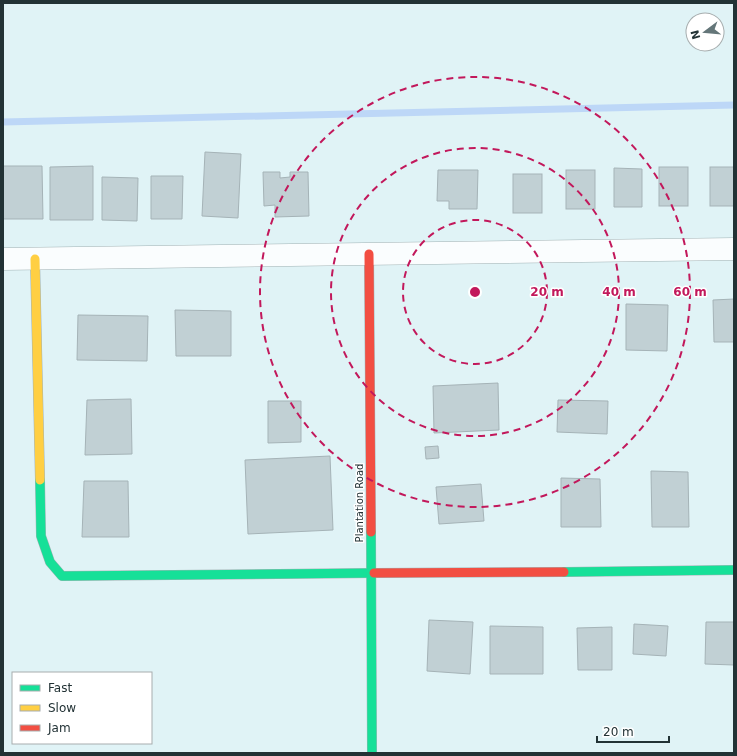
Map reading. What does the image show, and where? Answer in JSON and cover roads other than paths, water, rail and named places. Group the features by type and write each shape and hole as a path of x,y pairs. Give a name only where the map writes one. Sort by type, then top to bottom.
{"street":[{"path":"3,260 734,249"},
{"name":"Plantation Road","path":"369,254 372,753"},
{"path":"35,259 41,536 50,562 62,576 370,572 734,570"}],"waterway":[{"path":"3,122 734,105"}]}
